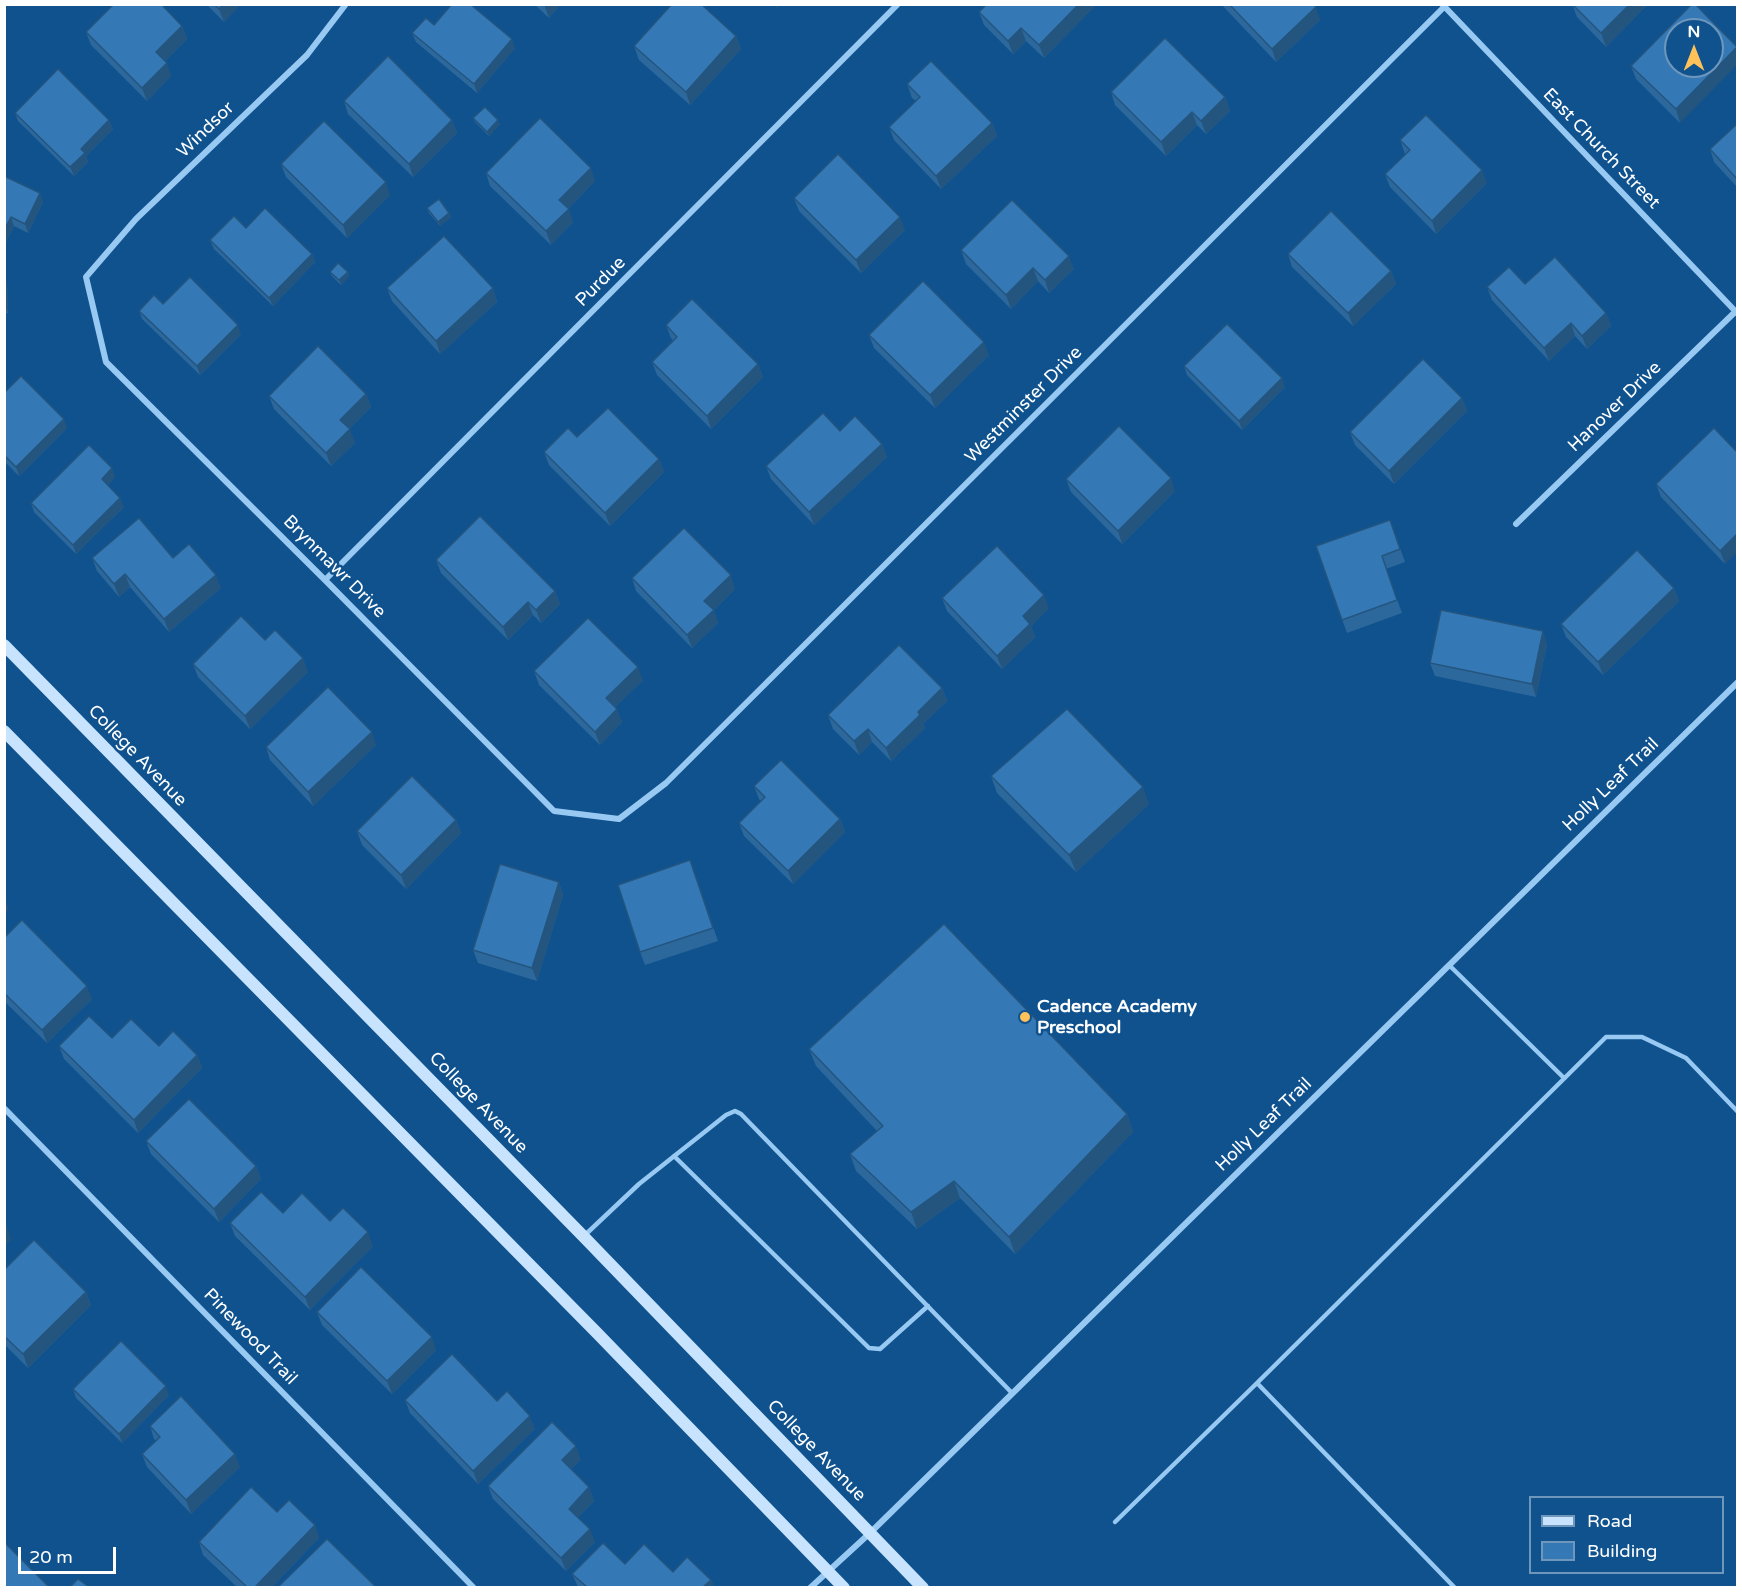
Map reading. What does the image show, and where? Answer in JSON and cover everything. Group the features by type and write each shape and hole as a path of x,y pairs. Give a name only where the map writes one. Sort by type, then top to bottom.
{"main road":[{"name":"College Avenue","path":"4,645 923,1587"},
{"path":"4,731 844,1587"}],"street":[{"name":"Windsor","path":"86,277 136,219 307,55 346,4"},
{"name":"Purdue","path":"325,580 898,4"},
{"name":"East Church Street","path":"1443,6 1736,313"},
{"name":"Westminster Drive","path":"619,819 675,775 1443,6"},
{"name":"Brynmawr Drive","path":"86,277 106,362 554,811 619,819"},
{"name":"Hanover Drive","path":"1516,524 1736,313"},
{"name":"Holly Leaf Trail","path":"810,1587 870,1533 1737,682"},
{"name":"Pinewood Trail","path":"4,1108 474,1587"}],"lane":[{"path":"1449,965 1564,1078"},
{"path":"1114,1522 1606,1037 1642,1037 1686,1058 1737,1112"},
{"path":"584,1237 639,1184 726,1115 735,1111 741,1114 1012,1393"},
{"path":"674,1156 869,1348 880,1349 928,1306"},
{"path":"1257,1383 1455,1587"}],"building":[{"path":"114,4 161,4 182,26 156,52 167,63 142,88 86,32"},
{"path":"452,4 470,4 512,39 474,84 412,33 426,18 434,25"},
{"path":"672,4 701,4 736,36 686,92 634,46"},
{"path":"987,4 1079,4 1039,45 1021,28 1008,41 979,12"},
{"path":"1229,4 1313,4 1316,7 1272,49"},
{"path":"1572,4 1630,4 1601,33"},
{"path":"1692,4 1695,4 1709,18 1678,18"},
{"path":"1664,32 1664,78 1706,78 1676,109 1631,66"},
{"path":"1724,34 1737,47 1724,60"},
{"path":"1165,38 1225,97 1201,121 1192,112 1161,142 1111,92"},
{"path":"388,56 452,120 409,164 344,101"},
{"path":"931,61 992,123 936,176 889,127 920,97 907,84"},
{"path":"58,69 109,120 81,149 85,153 70,167 15,113"},
{"path":"485,107 498,120 487,132 473,118"},
{"path":"1426,115 1482,170 1432,221 1385,174 1410,150 1400,140"},
{"path":"540,118 591,168 559,200 569,209 546,231 486,173"},
{"path":"324,121 386,182 343,225 281,164"},
{"path":"1737,124 1737,179 1710,149"},
{"path":"838,154 900,217 856,260 794,198"},
{"path":"4,176 40,193 25,224 11,217 4,230"},
{"path":"439,199 449,213 438,222 427,208"},
{"path":"1012,200 1069,256 1045,280 1033,268 1006,295 961,250"},
{"path":"265,208 312,254 269,298 210,240 234,216 246,228"},
{"path":"1331,211 1391,271 1348,313 1288,254"},
{"path":"444,236 493,288 436,341 387,288"},
{"path":"1555,257 1606,313 1582,336 1571,323 1544,348 1487,287 1509,267 1525,284"},
{"path":"338,263 348,272 339,280 330,272"},
{"path":"190,277 238,325 197,366 139,311 154,295 163,304"},
{"path":"923,281 984,342 930,395 869,335"},
{"path":"692,299 758,364 707,416 652,362 677,337 666,325"},
{"path":"1227,324 1282,378 1239,421 1184,366"},
{"path":"318,346 366,394 340,420 350,429 326,453 269,396"},
{"path":"1423,359 1462,398 1389,471 1350,432"},
{"path":"21,376 64,419 16,467 4,455 4,393"},
{"path":"608,408 659,459 605,513 544,452 568,428 577,437"},
{"path":"823,413 840,431 855,416 882,444 809,512 766,466"},
{"path":"1119,426 1171,478 1118,531 1066,479"},
{"path":"1714,428 1737,452 1737,534 1720,551 1656,484"},
{"path":"89,445 112,468 102,479 120,498 73,545 31,503"},
{"path":"480,516 555,591 536,610 528,602 503,627 436,560"},
{"path":"139,518 173,558 189,544 216,575 164,619 125,574 114,584 92,558"},
{"path":"1390,520 1400,549 1382,556 1397,600 1342,620 1316,546"},
{"path":"684,528 731,575 704,601 714,610 687,635 632,578"},
{"path":"997,546 1044,595 1023,616 1030,624 997,656 942,598"},
{"path":"1637,550 1674,588 1598,662 1561,624"},
{"path":"1441,610 1543,631 1532,684 1430,663"},
{"path":"241,616 265,640 275,630 303,658 245,716 193,664"},
{"path":"588,618 638,667 606,698 617,709 595,732 534,671"},
{"path":"899,645 942,688 918,712 920,715 886,748 868,729 854,741 828,715"},
{"path":"328,687 372,732 308,792 266,747"},
{"path":"1067,709 1143,787 1069,855 991,776"},
{"path":"781,760 840,819 788,871 739,823 765,797 754,786"},
{"path":"412,776 456,820 401,875 357,831"},
{"path":"690,860 713,928 640,952 618,885"},
{"path":"500,864 559,882 532,968 473,950"},
{"path":"22,920 87,986 42,1030 4,993 4,938"},
{"path":"944,924 1127,1114 1009,1237 954,1181 911,1212 850,1154 883,1126 809,1049"},
{"path":"89,1016 112,1038 131,1019 159,1046 173,1031 197,1055 134,1120 59,1046"},
{"path":"189,1099 256,1166 214,1209 146,1141"},
{"path":"261,1192 283,1213 302,1193 330,1221 343,1208 368,1232 305,1297 230,1223"},
{"path":"34,1240 86,1292 23,1354 4,1336 4,1270"},
{"path":"361,1267 432,1337 387,1381 317,1312"},
{"path":"121,1341 166,1386 119,1434 73,1389"},
{"path":"452,1354 497,1401 507,1391 530,1416 473,1471 405,1400"},
{"path":"181,1396 235,1454 186,1500 142,1454 160,1437 150,1426"},
{"path":"552,1422 576,1446 562,1460 589,1487 569,1509 590,1529 561,1558 488,1486"},
{"path":"251,1487 277,1512 289,1500 315,1525 255,1587 247,1587 199,1542"},
{"path":"327,1539 376,1587 278,1587"},
{"path":"4,1542 49,1587 4,1587"},
{"path":"603,1543 625,1564 644,1544 673,1572 687,1557 711,1580 703,1587 587,1587 572,1574"},
{"path":"78,1579 89,1587 70,1587"}],"place":[{"name":"Cadence Academy Preschool","path":"1025,1017"}]}
